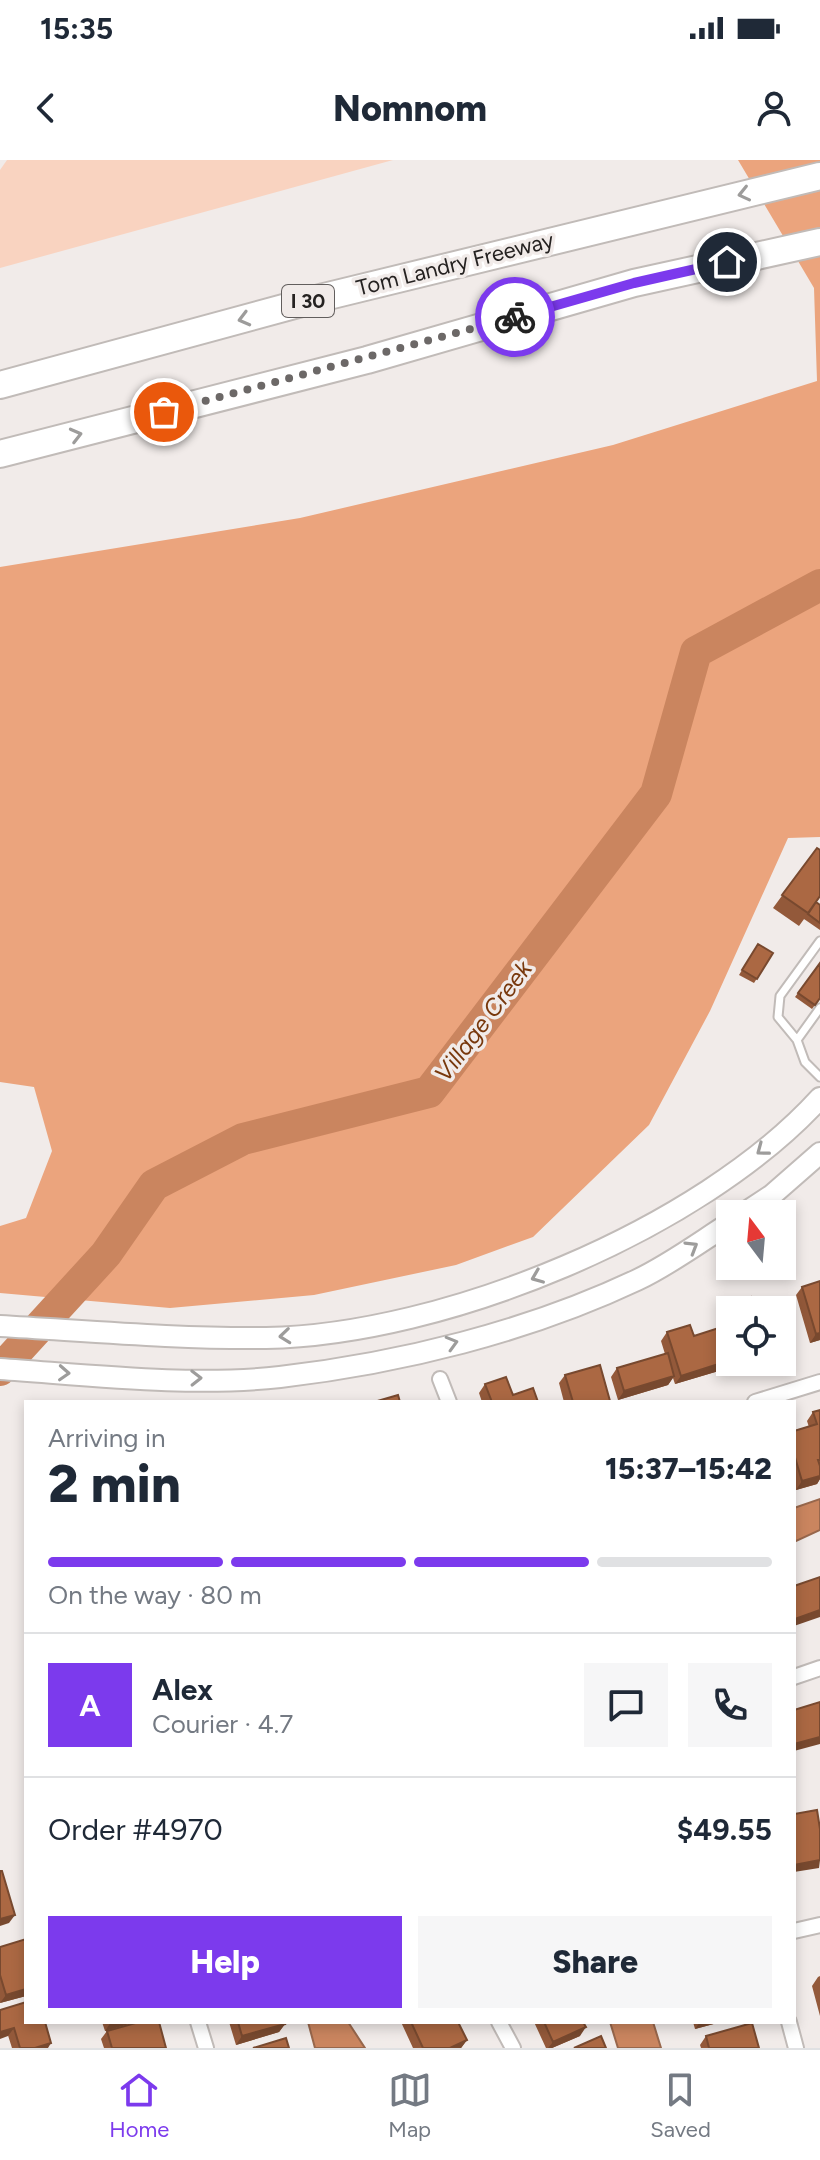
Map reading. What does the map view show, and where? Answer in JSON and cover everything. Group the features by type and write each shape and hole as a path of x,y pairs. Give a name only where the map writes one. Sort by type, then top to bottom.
{"highway":[{"name":"Tom Landry Freeway","path":"0,385 324,297 820,176"},
{"path":"0,454 367,360 634,283 820,242"}],"main road":[{"path":"0,1326 140,1334 288,1336 347,1329 485,1298 601,1251 698,1198 796,1125 820,1098"},
{"path":"764,1200 820,1153"},
{"path":"6,1370 118,1376 278,1377 399,1358 562,1312 639,1279 716,1232"}],"street":[{"path":"440,1379 448,1400"},
{"path":"762,1400 820,1382"},
{"path":"796,1676 820,1668"},
{"path":"796,1931 820,1925"},
{"path":"199,2024 206,2048"},
{"path":"500,2024 513,2048"},
{"path":"790,2024 796,2048"}],"lane":[{"path":"820,941 780,996 778,1017 797,1040 805,1062 820,1077"},
{"path":"797,1040 820,1008"}],"shaded area":[{"path":"7,160 393,160 0,268 0,170"},
{"path":"738,160 820,160 820,837 788,838 710,1011 649,1125 533,1237 456,1265 314,1295 170,1308 0,1293 0,1226 26,1218 52,1151 34,1087 0,1082 0,567 300,518 613,445 817,381 814,288"},
{"path":"820,1499 820,1530 796,1541 796,1507"},
{"path":"309,2024 349,2024 365,2048 315,2048"},
{"path":"611,2024 654,2024 661,2048 618,2048"}],"building":[{"path":"817,848 820,850 820,896 808,913 782,895"},
{"path":"816,902 820,905 820,923 808,914"},
{"path":"758,944 773,953 757,979 742,970"},
{"path":"820,963 820,998 815,1005 798,993"},
{"path":"820,1281 820,1333 816,1334 802,1287"},
{"path":"690,1325 694,1336 716,1329 716,1365 681,1376 667,1332"},
{"path":"668,1353 674,1376 624,1391 617,1368"},
{"path":"600,1365 610,1400 572,1400 565,1375"},
{"path":"506,1377 513,1395 533,1388 537,1400 491,1400 485,1384"},
{"path":"398,1395 399,1400 381,1400"},
{"path":"820,1410 820,1476 802,1481 796,1461 796,1430 817,1424 813,1412"},
{"path":"820,1577 820,1610 796,1619 796,1585"},
{"path":"820,1702 820,1737 796,1743 796,1709"},
{"path":"817,1810 820,1860 796,1865 796,1814"},
{"path":"0,1871 15,1915 0,1919"},
{"path":"24,1940 24,1990 6,1995 0,1975 0,1947"},
{"path":"24,2003 24,2024 46,2024 51,2043 20,2048 14,2028 0,2032 0,2010"},
{"path":"132,2024 160,2024 166,2048 112,2048 107,2031"},
{"path":"239,2024 285,2024 242,2036"},
{"path":"412,2024 459,2024 467,2040 450,2048 423,2048"},
{"path":"545,2024 584,2024 586,2027 553,2042"},
{"path":"752,2024 759,2048 709,2048 706,2036"},
{"path":"601,2036 606,2048 574,2048"},
{"path":"286,2038 289,2048 253,2048"}],"waterway":[{"name":"Village Creek","path":"0,1370 106,1254 154,1185 243,1139 429,1092 656,794 696,652 820,585"}],"way so far":[{"path":"164,412 367,360 515,317"}],"route":[{"path":"515,317 634,283 727,262"}]}
